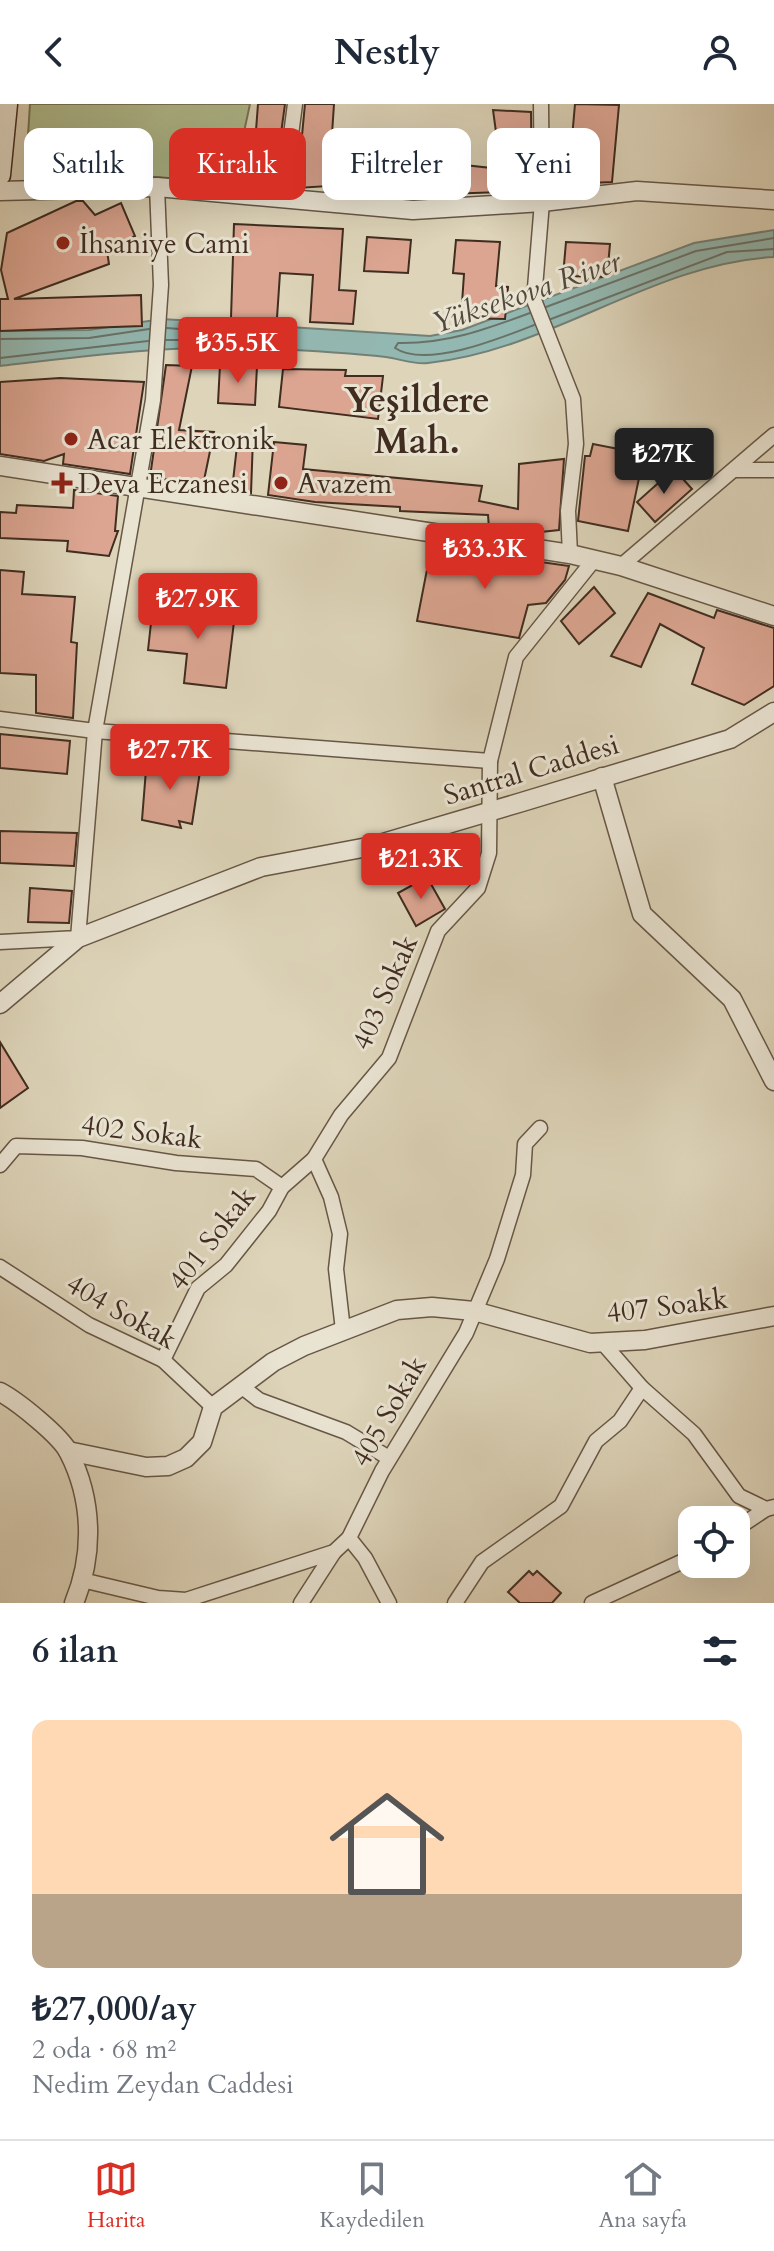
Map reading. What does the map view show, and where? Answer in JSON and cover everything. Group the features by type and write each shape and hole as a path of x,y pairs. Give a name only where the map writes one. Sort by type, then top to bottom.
{"main road":[{"path":"0,175 7,104"}],"street":[{"path":"292,128 295,104"},
{"path":"541,104 542,202 534,300 573,399 576,444 568,511 570,554"},
{"path":"0,942 78,938 95,731 135,487 153,400 161,285 157,187"},
{"path":"0,191 169,188"},
{"path":"306,198 413,210 542,202 637,191 774,200"},
{"path":"621,566 774,435"},
{"path":"0,466 570,554 621,566 774,616"},
{"path":"736,470 774,470"},
{"name":"403 Sokak","path":"314,1159 341,1115 389,1058 438,931 478,888 489,853 487,811 490,761 516,657 593,561"},
{"name":"Santral Caddesi","path":"0,1004 78,938 261,867 373,846 730,739 774,712"},
{"path":"0,719 95,731 490,761"},
{"path":"602,777 642,914 732,999 774,1081"},
{"name":"405 Sokak","path":"349,1538 389,1458 466,1333 507,1228 523,1175 525,1144 540,1128"},
{"name":"402 Sokak","path":"0,1165 16,1146 82,1148 176,1163 256,1169 282,1187"},
{"path":"314,1159 331,1197 340,1234 336,1269 343,1330"},
{"name":"401 Sokak","path":"163,1360 198,1288 226,1265 269,1211 282,1187 314,1159"},
{"name":"404 Sokak","path":"0,1267 89,1325 163,1360 213,1407"},
{"name":"407 Soakk","path":"213,1407 273,1362 343,1330 397,1310 432,1307 474,1311 590,1343 645,1340 774,1316"},
{"path":"602,1342 642,1388 694,1434 739,1496 770,1508"},
{"path":"241,1386 259,1400 346,1432 389,1458"},
{"path":"455,1603 482,1562 561,1506 596,1441 620,1421 642,1388"},
{"path":"0,1392 13,1398 68,1451 83,1496 89,1532 88,1563 74,1603"},
{"path":"68,1451 146,1467 168,1466 186,1458 202,1442 213,1407"},
{"path":"750,1520 770,1508"},
{"path":"301,1603 334,1552 349,1538 365,1558 389,1603"},
{"path":"82,1580 158,1598 186,1601 334,1552"},
{"path":"592,1603 678,1563"}],"green space":[{"path":"30,104 250,104 245,128 169,128 169,178 153,177 153,128 28,128"}],"water":[{"path":"774,230 774,257 729,263 686,274 559,326 473,355 413,363 386,357 320,351 190,348 0,366 0,331 89,330 162,319 430,336 462,330 694,243"}],"building":[{"path":"258,104 285,104 282,128 256,128"},
{"path":"305,104 334,104 332,128 322,128 322,186 306,187 306,128 303,128"},
{"path":"575,104 619,105 612,182 600,183 600,128 573,128"},
{"path":"493,110 531,112 531,128 495,128"},
{"path":"471,166 487,167 487,193 471,193"},
{"name":"İhsaniye Cami","path":"76,201 83,201 95,215 121,203 135,236 107,251 109,264 14,299 141,295 142,326 0,331 0,299 8,299 1,270 7,233"},
{"path":"234,224 343,229 339,290 356,291 353,324 310,322 313,275 280,273 277,318 231,318"},
{"path":"367,237 411,240 408,273 364,271"},
{"path":"456,240 500,242 496,286 508,287 505,319 461,318 464,274 453,273"},
{"path":"566,242 610,244 607,277 563,276"},
{"path":"166,365 192,366 179,430 214,432 203,485 150,477"},
{"path":"220,365 257,366 255,405 218,403"},
{"path":"283,369 346,370 345,376 383,376 378,419 279,407"},
{"path":"60,378 144,382 130,474 63,464 64,454 44,461 0,454 0,382"},
{"path":"238,437 253,438 251,493 232,490"},
{"path":"274,442 306,445 303,469 482,486 479,501 518,509 519,464 564,459 559,530 522,534 489,529 488,515 400,511 400,507 315,502 268,495"},
{"path":"593,444 644,454 628,531 578,521 585,456 590,456"},
{"path":"674,469 692,489 655,522 637,502"},
{"path":"74,490 118,496 115,531 118,531 109,556 67,551 68,541 0,538 0,512 16,513 17,505 73,508"},
{"path":"431,549 569,566 565,580 546,603 528,605 519,638 417,621"},
{"path":"0,570 24,572 22,594 75,597 71,642 77,643 73,718 36,713 36,675 0,673"},
{"path":"594,587 615,613 579,644 561,621"},
{"path":"648,593 714,618 717,610 774,628 774,686 744,705 692,684 704,648 660,624 641,667 611,656"},
{"path":"194,600 236,605 226,688 184,683 187,654 148,650 152,614 191,618"},
{"path":"0,734 70,741 67,774 0,768"},
{"path":"147,757 201,765 192,824 179,821 181,828 142,820"},
{"path":"0,831 77,833 74,866 0,863"},
{"path":"427,877 445,909 416,926 398,893"},
{"path":"30,888 72,891 69,923 28,922"},
{"path":"0,1042 28,1088 0,1108"},
{"path":"529,1571 533,1575 537,1571 561,1593 552,1603 520,1603 508,1592"}],"place":[{"name":"İhsaniye Cami","path":"63,243"},
{"name":"Acar Elektronik","path":"71,439"},
{"name":"Deva Eczanesi","path":"62,483"},
{"name":"Avazem","path":"281,483"}],"district":[{"name":"Yeşildere Mah.","path":"417,420"}],"water label":[{"name":"Yüksekova River","path":"526,292"}]}
